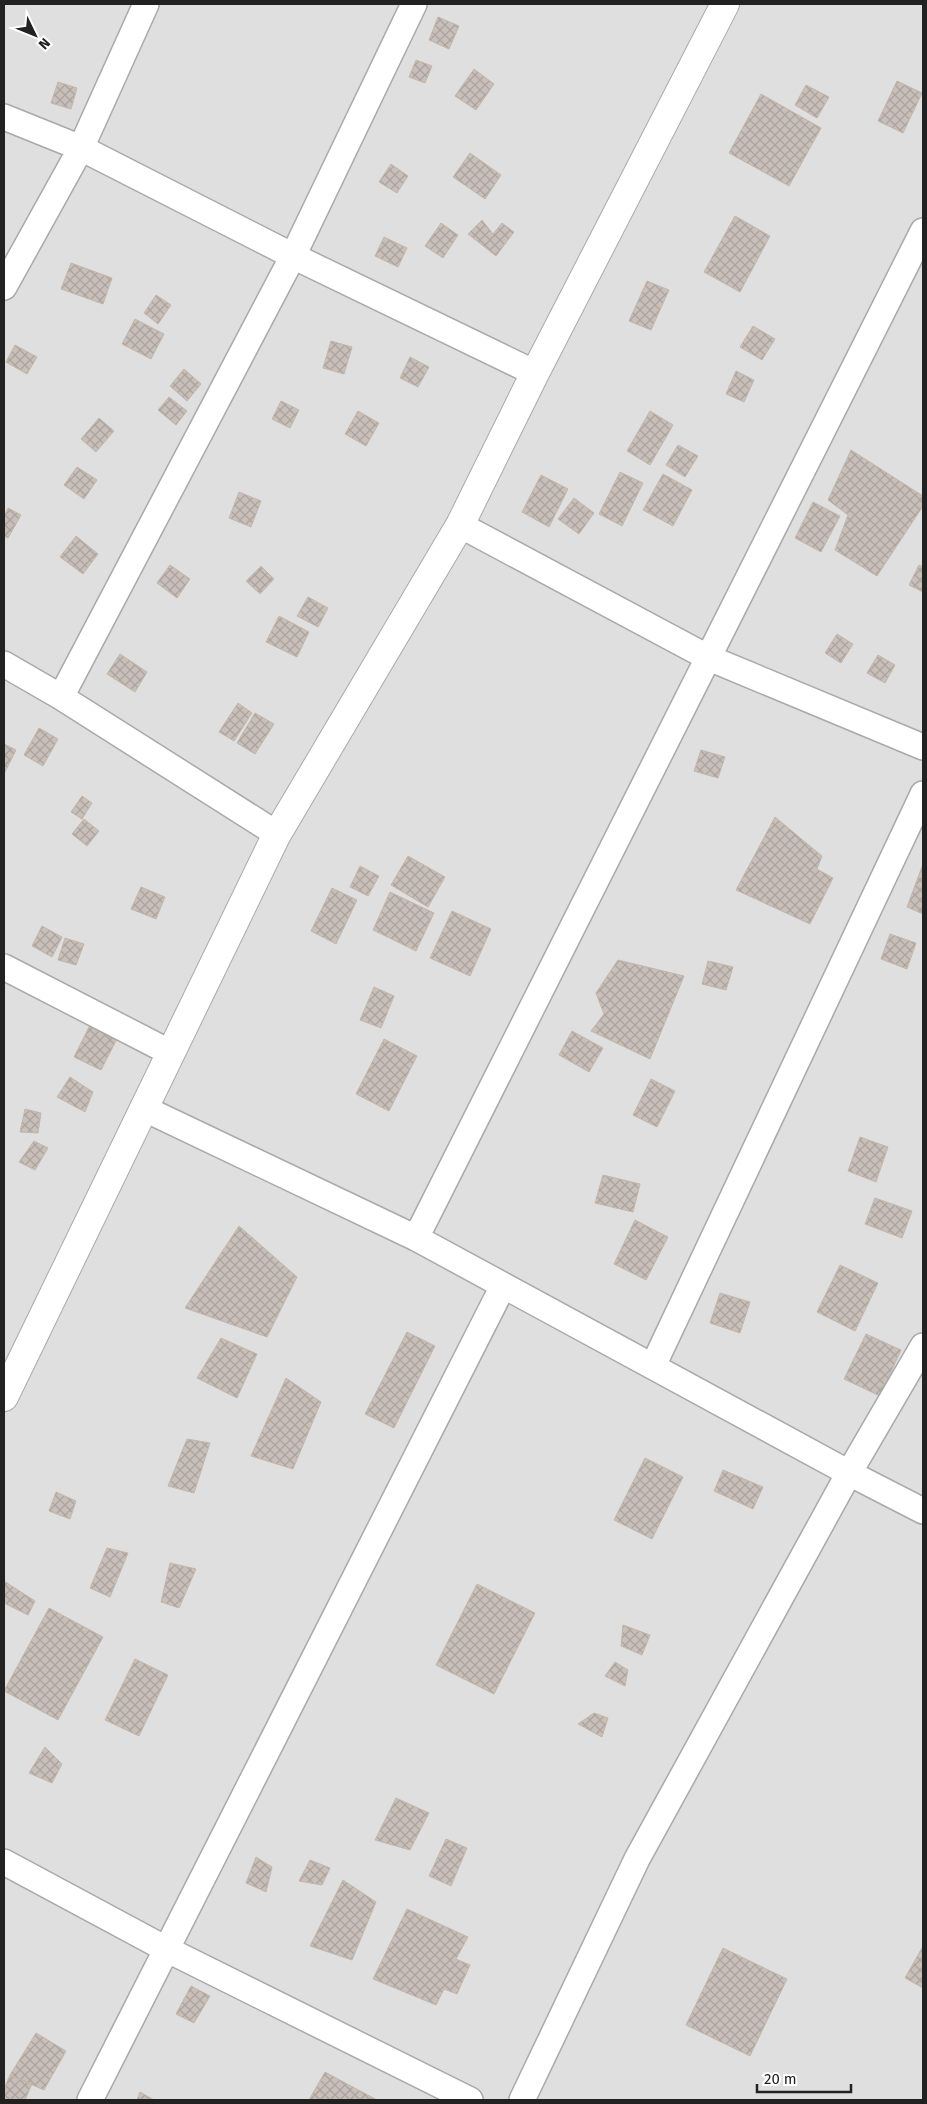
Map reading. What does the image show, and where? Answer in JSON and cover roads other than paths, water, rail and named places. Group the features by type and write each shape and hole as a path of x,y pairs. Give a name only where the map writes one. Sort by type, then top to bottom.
{"street":[{"path":"4,287 81,148 146,4"},
{"path":"62,697 293,256 414,4"},
{"path":"4,1397 277,834 460,525 535,373 725,4"},
{"path":"4,117 81,148 293,256 535,373"},
{"path":"416,1238 923,231"},
{"path":"460,525 709,658 923,747"},
{"path":"4,664 62,697 277,834"},
{"path":"653,1366 923,794"},
{"path":"4,967 171,1053"},
{"path":"143,1108 416,1238 849,1473 923,1511"},
{"path":"90,2100 503,1286"},
{"path":"522,2100 637,1859 849,1473 923,1346"},
{"path":"4,1862 166,1949 470,2100"}]}
